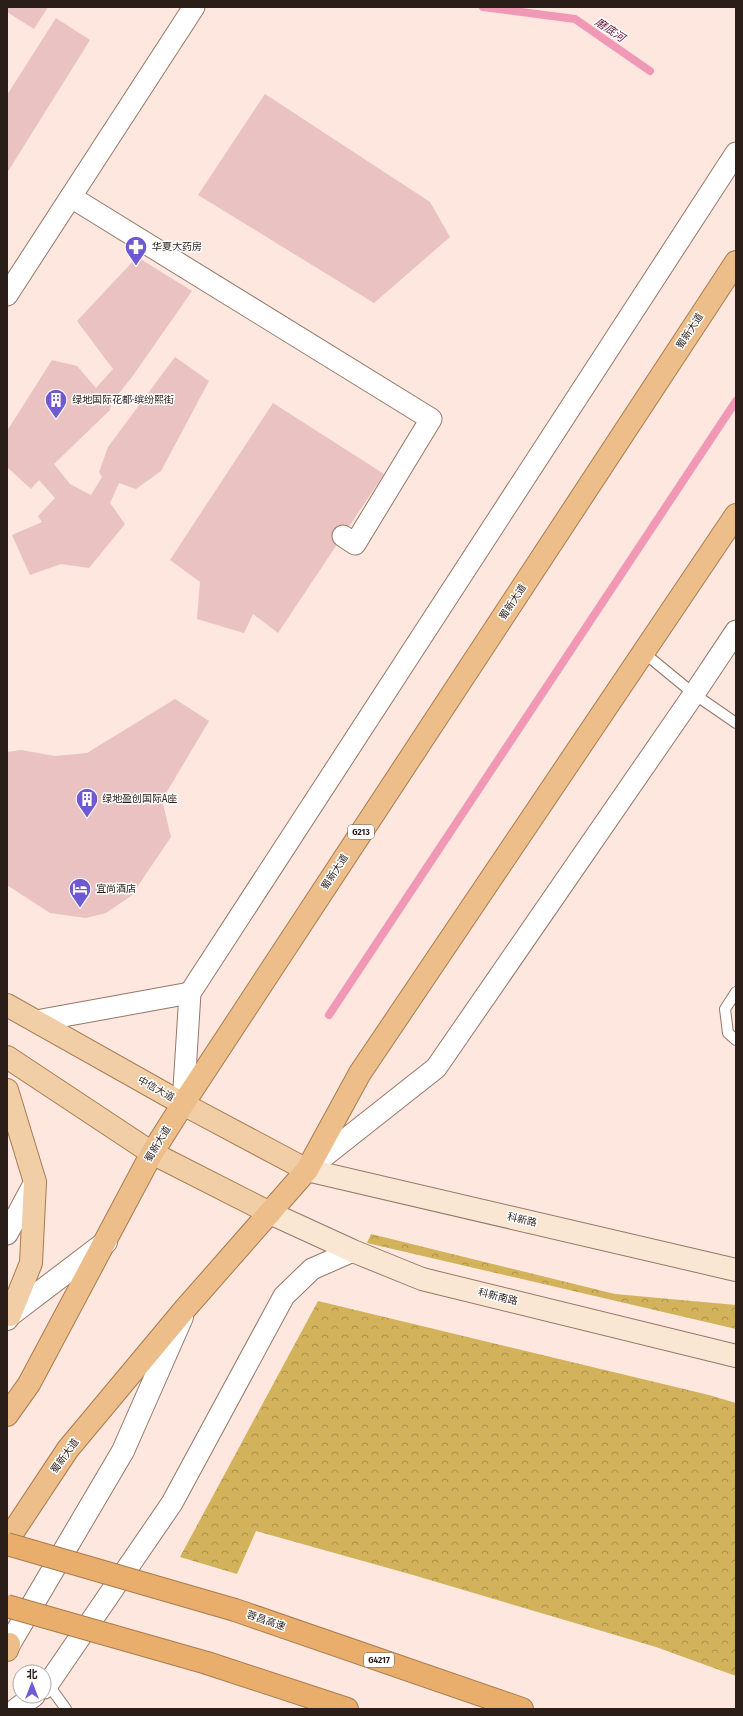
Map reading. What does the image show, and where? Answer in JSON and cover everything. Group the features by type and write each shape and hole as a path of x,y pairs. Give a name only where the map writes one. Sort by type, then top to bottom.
{"highway":[{"name":"蜀新大道","path":"7,1416 29,1384 106,1242 152,1153 182,1104 736,262"},
{"name":"蜀新大道","path":"7,1543 68,1449 184,1310 307,1170 360,1073 736,515"},
{"name":"蓉昌高速","path":"7,1543 235,1610 522,1709"},
{"path":"7,1606 207,1663 347,1709"},
{"path":"207,1663 301,1709"}],"main road":[{"name":"中信大道","path":"7,1005 182,1104 307,1170"},
{"path":"7,1057 152,1153 270,1213"},
{"path":"7,1090 35,1182 31,1263 8,1317"},
{"name":"科新路","path":"307,1170 736,1270"},
{"name":"科新南路","path":"270,1213 353,1251 422,1279 736,1356"}],"street":[{"path":"7,296 194,7"},
{"path":"182,1104 190,993 736,154"},
{"path":"71,197 431,419 355,544 343,536"},
{"path":"307,1170 436,1068 736,631"},
{"path":"36,1022 190,993"},
{"path":"7,1234 35,1182"},
{"path":"8,1317 106,1242"},
{"path":"52,1675 172,1503 284,1296 312,1269 353,1251"},
{"path":"8,1648 123,1451 184,1310"}],"lane":[{"path":"643,652 694,694 736,723"},
{"path":"736,992 725,1009 728,1033 736,1040"},
{"path":"52,1697 66,1709"}],"green space":[{"path":"371,1234 615,1294 736,1305 736,1329 367,1243"},
{"path":"318,1301 709,1395 736,1403 736,1676 656,1647 413,1575 256,1531 237,1574 180,1557"}],"building":[{"path":"7,7 48,7 34,29 7,12"},
{"path":"56,18 90,40 7,173 7,95"},
{"path":"265,94 430,202 450,237 374,303 198,195"},
{"name":"绿地国际花都·缤纷熙街","path":"137,257 192,291 132,377 111,403 110,410 54,464 70,484 91,495 102,477 99,472 108,447 175,357 209,381 161,471 136,489 119,483 110,503 125,524 89,568 61,564 30,575 12,535 42,522 38,516 55,498 39,480 31,489 7,467 7,431 52,360 77,366 96,388 113,369 77,321"},
{"path":"273,403 384,474 278,633 253,614 244,633 197,619 200,582 170,560"},
{"name":"绿地盈创国际A座","path":"175,699 209,721 162,800 171,837 131,896 106,913 86,918 50,913 7,885 7,752 21,750 55,756 87,753"}],"waterway":[{"name":"磨底河","path":"483,7 575,19 650,71"},
{"path":"329,1015 736,401"}],"place":[{"name":"华夏大药房","path":"136,266"},
{"name":"绿地国际花都·缤纷熙街","path":"56,420"},
{"name":"绿地盈创国际A座","path":"87,818"},
{"name":"宜尚酒店","path":"80,908"}]}
